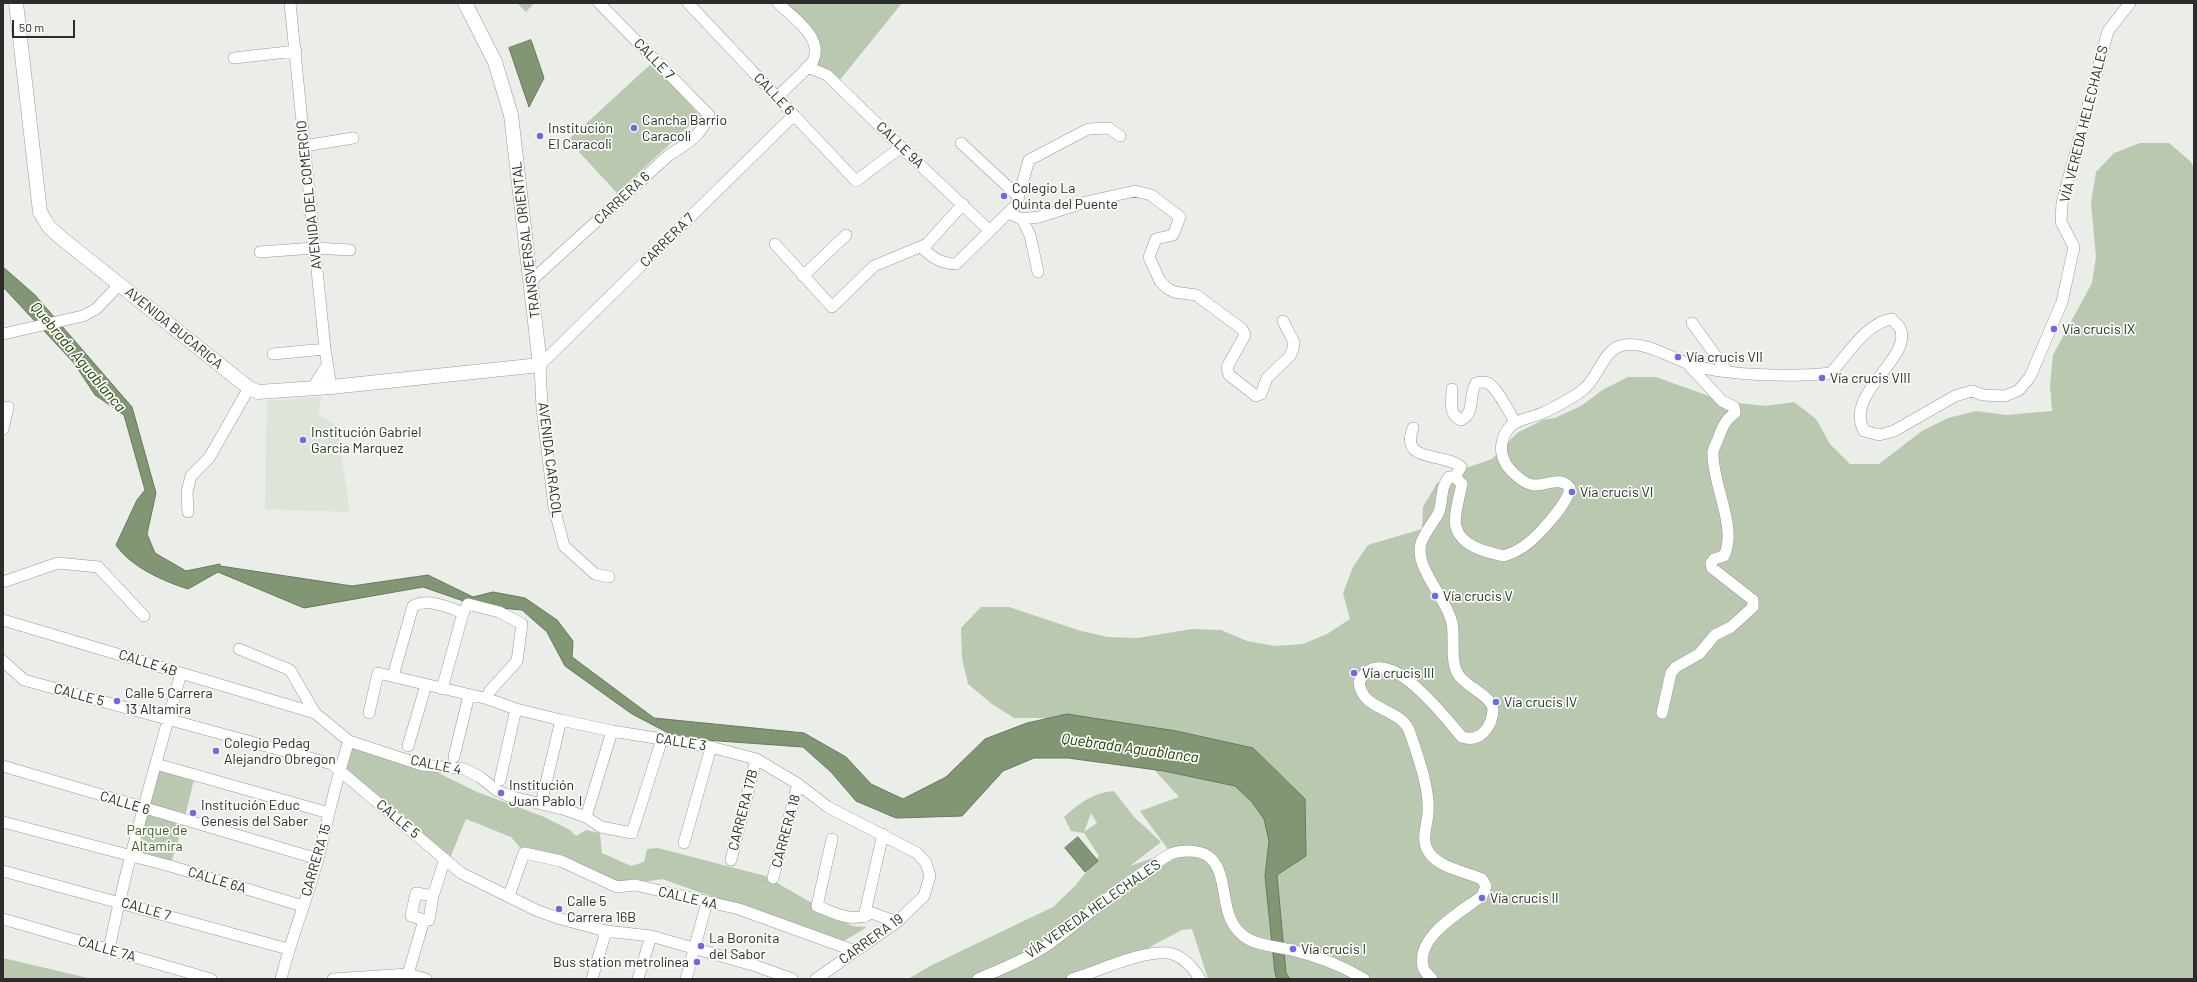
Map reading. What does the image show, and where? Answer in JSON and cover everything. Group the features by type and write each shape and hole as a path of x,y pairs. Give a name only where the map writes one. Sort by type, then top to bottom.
{"main road":[{"name":"AVENIDA BUCARICA","path":"16,3 40,212 49,227 248,388 258,392 312,389 540,365"},
{"name":"TRANSVERSAL ORIENTAL","path":"465,3 496,62 511,115"},
{"name":"TRANSVERSAL ORIENTAL","path":"475,3 504,56 512,87 511,115 540,365"}],"street":[{"name":"AVENIDA DEL COMERCIO","path":"290,3 296,51 314,248 325,348 331,387"},
{"name":"CALLE 7","path":"600,3 709,115"},
{"name":"CALLE 6","path":"688,3 778,96 856,181 861,179 901,147"},
{"path":"778,3 810,35 815,45 813,61 778,96"},
{"name":"VÍA VEREDA HELECHALES","path":"1515,422 1544,412 1586,387 1608,354 1622,345 1642,346 1686,362 1727,371 1794,376 1831,373 1868,331 1884,320 1892,318 1900,330 1900,345 1888,366 1866,395 1859,411 1860,423 1864,431 1879,435 1894,430 1955,396 1972,391 1983,395 2005,396 2019,390 2030,377 2062,302 2074,247 2062,222 2062,203 2108,31 2130,3"},
{"path":"234,58 296,51"},
{"name":"CALLE 9A","path":"807,67 827,75 990,231"},
{"name":"CARRERA 6","path":"531,281 669,155 691,142 704,128 709,115"},
{"name":"CARRERA 7","path":"540,365 794,115"},
{"path":"921,247 934,258 946,264 956,264 1016,205 1029,160 1088,129 1109,128 1120,136"},
{"path":"304,146 354,138"},
{"path":"961,143 1019,197"},
{"path":"1008,213 1022,219 1039,217 1086,202 1135,191 1144,192 1157,199 1180,217 1173,235 1156,239 1149,257 1160,281 1174,292 1196,295 1205,300 1242,329 1245,335 1227,367 1229,375 1256,396 1261,394 1268,378 1290,356 1293,348 1294,342 1283,321"},
{"path":"775,244 832,307 874,266 927,244 963,204"},
{"path":"1022,219 1030,235 1038,272"},
{"path":"803,276 846,235"},
{"path":"260,252 314,248 350,250"},
{"path":"3,334 83,316 96,309 120,284"},
{"path":"1692,323 1727,371"},
{"path":"272,354 325,348"},
{"path":"1662,713 1671,673 1676,667 1705,649 1715,635 1731,627 1753,606 1753,600 1712,568 1710,563 1714,559 1724,556 1729,546 1723,506 1714,468 1713,451 1720,431 1728,418 1735,413 1734,407 1722,401 1686,362"},
{"path":"312,389 328,365"},
{"name":"AVENIDA CARACOL","path":"540,365 542,408 554,507 564,546 595,574 609,577"},
{"path":"1432,979 1423,968 1422,952 1429,937 1482,896 1486,886 1482,879 1442,864 1430,854 1424,843 1428,813 1427,793 1410,730 1405,721 1399,716 1374,706 1360,690 1359,682 1368,671 1381,668 1393,671 1412,682 1462,737 1470,740 1482,736 1488,727 1493,710 1490,701 1466,684 1458,674 1454,665 1454,644 1449,611 1426,571 1420,556 1421,544 1428,528 1438,513 1443,484 1449,477 1455,477 1462,484 1455,526 1462,538 1475,548 1504,556 1522,548 1535,536 1569,495 1570,488 1566,483 1557,481 1533,485 1520,478 1507,466 1500,450 1504,432 1515,422 1494,389 1488,383 1483,381 1476,383 1472,389 1470,409 1467,417 1461,420 1454,417 1451,410 1452,389"},
{"path":"188,512 187,492 191,476 209,458 248,388"},
{"path":"3,429 8,407"},
{"path":"1413,428 1409,438 1411,446 1415,450 1436,458 1457,463 1461,467 1455,477"},
{"path":"3,582 58,563 98,567 144,616"},
{"path":"393,676 413,606 419,603 439,604 463,613"},
{"path":"442,689 463,613 468,604 499,612 522,624 516,662 489,692 488,699"},
{"name":"CALLE 4B","path":"3,620 315,714"},
{"path":"239,649 290,670 315,714 349,741"},
{"name":"CALLE 5","path":"3,661 24,680 332,764 461,872 538,911 606,931 651,936 756,966 792,979"},
{"path":"109,949 119,902 143,809 181,673"},
{"name":"CALLE 3","path":"369,713 378,673 488,699 516,709 561,720 612,731 711,747 756,759 798,784 828,807 883,834 917,853 926,863 930,876 924,896"},
{"path":"408,746 426,685"},
{"path":"454,757 469,695"},
{"path":"500,780 516,709"},
{"path":"540,804 561,720"},
{"path":"586,817 612,731"},
{"name":"CALLE 4","path":"349,741 422,765 464,770 480,777 496,790 509,796 566,810 586,817 600,827 632,833 662,739"},
{"name":"CARRERA 15","path":"281,979 288,949 299,925 303,906 318,859 339,769 349,741"},
{"path":"684,844 711,747"},
{"name":"CARRERA 17B","path":"731,860 756,759"},
{"path":"156,764 329,812"},
{"name":"CALLE 6","path":"3,766 143,809 318,859"},
{"name":"CARRERA 18","path":"773,878 798,784"},
{"path":"3,822 131,855"},
{"path":"864,917 883,834"},
{"path":"832,839 817,906 850,919 864,917 872,913 879,914 896,922"},
{"name":"VÍA VEREDA HELECHALES","path":"978,979 1027,958 1046,946 1140,874 1173,853 1192,850 1208,856 1217,866 1222,883 1224,903 1229,916 1236,928 1250,940 1318,956 1364,979"},
{"name":"CALLE 4A","path":"509,896 522,856 524,854 561,861 598,880 617,886 635,885 739,909 855,951"},
{"name":"CALLE 6A","path":"131,855 303,906"},
{"path":"433,896 416,893 411,916 429,920 433,896 445,859"},
{"name":"CALLE 7","path":"3,871 288,949"},
{"name":"CARRERA 19","path":"816,979 896,922 924,896"},
{"path":"686,979 707,902"},
{"name":"CALLE 7A","path":"3,919 211,979"},
{"path":"408,974 424,920"},
{"path":"592,979 606,931"},
{"path":"638,979 651,936"},
{"path":"1072,979 1138,956 1156,954 1173,954 1194,968 1200,979"},
{"path":"333,979 408,974 426,979"}],"shaded area":[{"name":"Institución Gabriel Garcia Marquez","path":"322,397 318,414 337,426 350,512 265,509 267,401"}],"green space":[{"path":"517,3 534,3 526,12"},
{"path":"778,3 902,3 839,81 813,61 815,45"},
{"name":"Cancha Barrio Caracoli","path":"652,63 700,116 617,193 568,140"},
{"path":"2140,143 2169,143 2191,162 2194,168 2194,979 1208,979 1192,929 1182,930 1117,967 1087,979 908,979 932,965 1053,907 1075,886 1099,856 1084,833 1071,831 1064,817 1081,803 1093,796 1114,791 1134,817 1161,842 1130,866 1170,852 1140,811 1179,797 1139,753 1068,718 1014,718 992,704 968,684 962,658 961,628 981,607 1009,607 1081,631 1108,637 1138,638 1192,629 1221,630 1247,641 1275,646 1303,644 1327,634 1350,619 1343,593 1353,567 1368,545 1422,529 1423,507 1437,483 1452,480 1463,469 1492,459 1517,433 1543,420 1555,418 1581,406 1604,389 1628,377 1656,377 1709,396 1738,403 1766,406 1794,402 1816,419 1830,444 1850,464 1879,464 1922,431 1948,418 1976,411 2006,415 2052,411 2050,385 2053,355 2092,283 2096,257 2091,203 2096,172 2114,153","holes":["1091,813 1097,823 1084,832"]},
{"path":"349,741 422,765 477,792 542,816 570,830 576,836 586,830 600,833 602,853 631,866 644,862 647,849 658,848 765,876 852,926 867,927 844,941 827,937 662,879 626,885 523,851 511,837 466,819 450,858 342,769"},
{"name":"Parque de Altamira","path":"156,764 195,775 184,821 170,866 131,855"},
{"path":"3,958 92,979 3,979"}],"water":[{"path":"531,40 544,78 529,107 509,48"},
{"name":"Quebrada Aguablanca","path":"3,267 35,295 132,407 156,493 147,534 155,553 186,571 220,564 220,566 352,586 428,575 473,597 493,592 525,598 557,620 573,641 572,657 654,718 804,733 846,757 871,784 903,799 946,777 985,739 1027,723 1067,714 1176,731 1253,748 1305,799 1306,856 1277,875 1286,973 1290,979 1277,979 1275,973 1265,876 1269,841 1264,819 1252,802 1235,786 1164,771 1068,758 1034,758 1003,771 962,816 896,818 856,801 831,772 803,747 678,738 632,714 565,666 547,632 522,610 478,606 423,587 304,608 218,572 188,589 168,582 148,572 130,560 116,545 137,500 145,490 124,415 95,395 74,363 3,287"},
{"path":"1078,837 1098,861 1085,872 1065,848"}],"place":[{"name":"Cancha Barrio Caracoli","path":"634,128"},
{"name":"Institución El Caracoli","path":"540,136"},
{"name":"Colegio La Quinta del Puente","path":"1004,196"},
{"name":"Vía crucis IX","path":"2054,329"},
{"name":"Vía crucis VII","path":"1678,357"},
{"name":"Vía crucis VIII","path":"1822,378"},
{"name":"Institución Gabriel Garcia Marquez","path":"303,440"},
{"name":"Vía crucis VI","path":"1572,492"},
{"name":"Vía crucis V","path":"1435,596"},
{"name":"Vía crucis III","path":"1354,673"},
{"name":"Calle 5 Carrera 13 Altamira","path":"117,701"},
{"name":"Vía crucis IV","path":"1496,702"},
{"name":"Colegio Pedag Alejandro Obregon","path":"216,751"},
{"name":"Institución Juan Pablo I","path":"501,793"},
{"name":"Institución Educ Genesis del Saber","path":"193,813"},
{"name":"Vía crucis II","path":"1482,898"},
{"name":"Calle 5 Carrera 16B","path":"559,909"},
{"name":"La Boronita del Sabor","path":"701,946"},
{"name":"Vía crucis I","path":"1293,949"},
{"name":"Bus station metrolínea","path":"697,962"}]}
